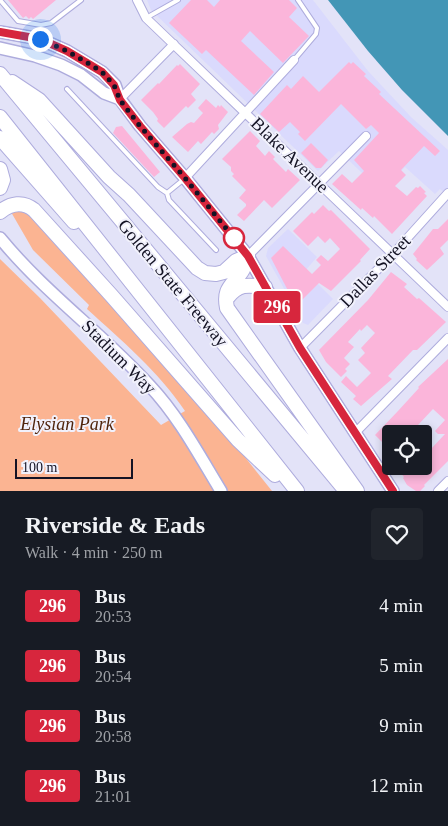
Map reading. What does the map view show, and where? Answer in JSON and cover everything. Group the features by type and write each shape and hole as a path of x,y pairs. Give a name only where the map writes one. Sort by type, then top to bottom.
{"highway":[{"path":"0,74 39,100 109,177 129,195 198,268 205,273 216,274 224,272 236,261 248,256"},
{"name":"Golden State Freeway","path":"0,74 346,491"},
{"name":"Golden State Freeway","path":"0,117 297,491"},
{"path":"0,138 79,229 121,268"},
{"path":"0,169 3,180 0,188"},
{"path":"0,212 13,204 29,206 34,210 111,294 238,440 292,491"},
{"path":"248,256 243,270 229,286 226,293 230,314 357,491"},
{"path":"226,300 238,288 250,286 265,287"}],"main road":[{"path":"0,32 40,39 67,51 102,72 114,85 120,100 140,126 248,256 300,348 393,491"},
{"path":"0,48 35,56 62,65 81,75 104,94 120,100"},
{"name":"Stadium Way","path":"0,238 43,284 151,386 188,436 221,491"}],"street":[{"name":"Blake Avenue","path":"137,0 146,18 448,307"},
{"path":"120,100 174,44"},
{"path":"185,178 294,60"},
{"path":"248,256 366,136"},
{"name":"Dallas Street","path":"300,348 393,254 448,193"},
{"path":"355,434 448,338"},
{"path":"438,491 448,481"}],"lane":[{"path":"0,0 18,21 41,25 51,22 81,0"},
{"path":"146,18 178,0"},
{"path":"294,60 316,34 317,28 298,0"},
{"path":"67,89 158,187 167,193 169,200 216,250"},
{"path":"167,193 185,178"}],"shaded area":[{"path":"147,0 313,0 368,71 411,117 448,150 448,196 440,189 435,194 405,167 381,191 339,151 318,171 151,10"},
{"path":"328,0 448,0 448,136 402,90"},
{"path":"288,229 317,257 305,271 333,299 308,325 303,323 266,256 268,248"}],"green space":[{"name":"Elysian Park","path":"16,210 26,211 57,244 146,345 169,367 225,432 272,491 0,491 0,259 40,298 161,425 185,411 152,370 87,309 89,305 33,250 11,212"}],"building":[{"path":"8,0 56,0 33,19 31,17 29,19 26,16 23,18"},
{"path":"191,0 207,0 214,7 220,0 289,0 297,8 289,17 309,36 283,63 250,31 241,41 274,72 254,95 206,50 202,54 169,23"},
{"path":"349,62 351,64 353,62 366,74 364,76 381,92 379,94 440,151 435,156 424,146 401,170 406,175 395,186 407,196 416,187 420,186 427,196 392,234 374,216 373,218 362,208 361,210 332,184 342,174 352,183 364,171 354,160 379,133 371,125 366,129 341,104 305,141 298,134 300,132 290,122 279,132 260,114 287,85 291,89 303,76 319,92"},
{"path":"180,64 200,84 191,94 196,100 188,108 186,106 164,128 157,121 158,119 153,112 141,100"},
{"path":"206,99 216,108 218,105 220,107 221,105 228,112 218,125 219,129 214,134 212,132 201,144 198,141 188,152 172,137 187,124 194,123 203,113 198,108"},
{"path":"122,126 160,172 154,177 113,133 116,127"},
{"path":"250,131 260,141 256,146 265,156 269,151 275,157 273,159 286,172 288,169 300,180 272,208 264,200 244,221 237,215 246,206 239,198 246,190 232,176 234,174 231,171 231,167 222,159"},
{"path":"311,143 328,160 321,168 316,168 301,153"},
{"path":"323,205 329,211 331,210 370,249 361,261 331,291 319,283 296,306 271,258 283,246 312,274 321,265 316,260 321,255 328,261 340,249 330,238 325,243 318,236 308,246 293,231 312,212 314,214"},
{"path":"448,219 448,240 440,248 444,254 427,270 416,260 413,254 433,229 438,229"},
{"path":"391,272 407,284 404,287 417,299 419,298 446,322 417,350 413,350 388,376 392,379 361,406 353,399 356,396 341,382 346,376 357,387 371,373 358,360 365,353 361,348 375,333 367,325 361,331 360,329 348,342 354,347 344,358 350,364 345,369 347,371 341,377 326,362 319,350 368,300"},
{"path":"448,359 448,461 420,491 416,491 407,485 402,475 432,475 432,448 445,434 438,434 435,431 445,420 433,409 418,425 385,425 418,387"},
{"path":"382,428 382,442 375,435"}],"bus line":[{"name":"296","path":"0,32 40,39 67,51 102,72 114,85 120,100 140,126 248,256 300,348 393,491"}],"route":[{"path":"40,39 67,51 102,72 114,85 120,100 140,126 238,243 234,238"}]}
